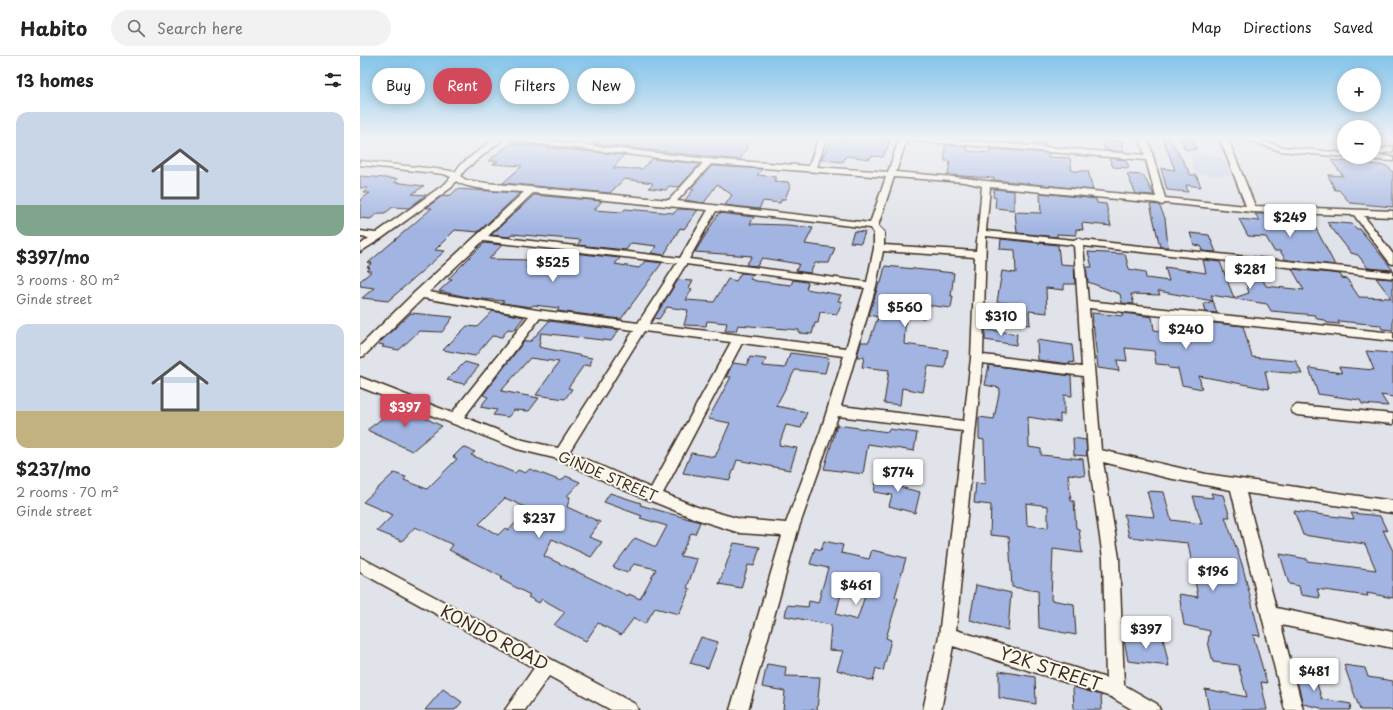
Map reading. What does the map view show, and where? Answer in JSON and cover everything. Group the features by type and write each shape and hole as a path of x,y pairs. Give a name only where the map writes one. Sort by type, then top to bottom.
{"street":[{"path":"422,170 445,172 463,182 486,186 671,203 873,226 879,232 879,248 871,286 833,410 791,530 739,710"},
{"path":"360,249 449,185 461,170"},
{"path":"671,203 701,170"},
{"path":"829,170 965,180 986,184 1162,202 1252,209 1393,214"},
{"path":"873,226 893,170"},
{"path":"1152,170 1162,202"},
{"path":"1236,170 1252,209"},
{"path":"932,710 947,636 969,427 976,358 981,232 986,184"},
{"path":"360,354 419,294 482,238 530,191"},
{"path":"561,454 640,326 683,261 713,208"},
{"path":"1357,213 1393,261"},
{"path":"981,232 1393,275"},
{"path":"360,234 379,236"},
{"path":"482,238 683,261 871,286"},
{"path":"1078,241 1095,454 1111,558 1115,690"},
{"path":"879,248 980,254"},
{"path":"419,294 537,314 850,353"},
{"path":"1083,304 1393,337"},
{"path":"454,420 537,314"},
{"path":"654,496 738,340"},
{"path":"976,358 1088,372"},
{"name":"GINDE STREET","path":"360,382 522,446 561,454 654,496 696,513 740,526 791,530"},
{"path":"833,410 969,427"},
{"path":"1297,410 1393,419"},
{"path":"1095,454 1140,468 1237,486 1393,507"},
{"path":"1237,486 1294,710"},
{"name":"KONDO ROAD","path":"360,564 629,710"},
{"path":"1270,615 1393,640"},
{"name":"Y2K STREET","path":"947,636 986,647 1115,690 1151,710"},
{"path":"514,710 546,665"}],"shaded area":[{"path":"1194,170 1229,170 1232,176 1196,174"}],"building":[{"path":"518,170 695,170 679,187 669,186 666,190 649,188 653,183 624,179 610,193 503,183"},
{"path":"709,170 762,170 757,175 776,177 774,181 788,182 790,186 785,199 782,199 780,203 763,201 759,209 725,205 732,195 717,184 704,203 685,200 694,189 690,189"},
{"path":"949,170 1072,170 1072,171 1088,171 1093,190 994,180 994,178 948,175"},
{"path":"1161,170 1188,170 1191,175 1196,175 1201,187 1186,185 1188,192 1167,190"},
{"path":"1338,170 1391,170 1393,172 1393,207 1350,203 1339,190 1335,190 1328,175 1343,176"},
{"path":"1127,174 1143,175 1154,195 1136,194"},
{"path":"360,176 398,179 394,182 424,186 412,194 426,195 409,208 393,207 385,213 379,213 370,219 360,218 360,200 370,193 363,193 368,188 360,188"},
{"path":"457,189 520,193 478,232 455,230 435,250 445,251 388,301 362,298 374,288 360,286 360,281 372,271 367,271 370,268 367,267 372,263 368,263 432,208 426,208 442,196 451,195"},
{"path":"994,189 1014,191 1014,210 995,208 996,198 993,197"},
{"path":"1040,193 1096,199 1097,203 1106,204 1111,226 1082,223 1083,230 1076,229 1076,235 1057,234 1057,237 1017,233 1015,212 1041,213"},
{"path":"534,195 602,201 594,210 622,212 625,209 674,213 678,209 698,210 684,229 680,228 664,255 651,253 657,246 631,243 626,250 577,245 581,240 512,234 509,237 491,235"},
{"path":"1150,204 1159,205 1165,218 1168,247 1160,247"},
{"path":"719,213 754,217 750,224 788,225 813,228 805,244 835,248 829,263 815,263 810,273 796,271 799,264 762,258 757,266 746,265 752,256 695,252"},
{"path":"1255,214 1270,214 1272,217 1312,221 1335,265 1286,260 1280,251 1274,251 1266,237 1248,236 1239,219 1260,221"},
{"path":"1327,222 1352,224 1357,229 1360,229 1393,270 1368,268 1358,255 1351,253"},
{"path":"854,231 865,232 861,243 850,242"},
{"path":"1190,233 1209,235 1216,252 1202,251 1201,246 1194,245"},
{"path":"1001,239 1058,245 1060,264 1074,265 1075,284 1064,284 1064,290 1046,288 1047,313 1029,311 1030,325 1018,324 1017,304 997,302 1002,271 1016,273 1015,250 1000,249"},
{"path":"484,243 502,245 489,259 530,260 528,262 531,262 526,268 558,271 573,253 620,258 615,264 639,268 645,261 662,263 621,319 557,311 559,308 533,305 531,307 502,303 504,301 472,298 439,291 452,279 448,279"},
{"path":"1088,252 1125,254 1129,269 1145,272 1146,278 1169,281 1165,267 1206,273 1203,260 1220,262 1234,298 1249,293 1242,270 1259,272 1266,286 1304,290 1292,269 1340,274 1342,278 1347,279 1359,297 1391,298 1376,278 1393,279 1393,330 1382,329 1380,325 1338,321 1340,324 1327,323 1325,320 1317,319 1315,315 1271,311 1267,304 1211,295 1213,301 1158,291 1160,295 1131,294 1134,304 1122,303 1120,294 1088,282 1086,267 1092,267"},
{"path":"885,266 954,273 951,308 926,305 924,318 906,316 904,344 948,350 945,368 928,366 923,392 902,388 900,405 884,403 889,370 862,367 864,357 857,357 861,342 869,342 878,317 869,315 879,283 881,283"},
{"path":"741,273 753,274 750,279 756,281 791,285 793,280 806,282 808,283 806,289 841,295 838,301 842,302 837,314 820,312 818,323 815,323 812,334 799,333 799,330 738,325 736,331 725,331 727,323 707,321 706,326 684,325 688,310 667,307 659,319 654,318 678,280 693,281 689,288 692,289 686,300 714,302 728,279 736,281"},
{"path":"1213,301 1217,313 1206,312 1204,304"},
{"path":"493,311 524,317 514,330 508,329 502,337 492,336 475,356 443,350 467,326 477,327"},
{"path":"411,313 453,317 442,332 419,331 399,350 382,347 384,345 378,344"},
{"path":"1092,313 1123,316 1122,314 1124,313 1152,317 1154,330 1188,334 1186,320 1243,326 1252,357 1296,361 1302,374 1265,371 1269,389 1199,376 1202,389 1182,385 1178,369 1169,368 1168,365 1156,364 1154,351 1125,348 1127,361 1117,360 1119,371 1098,368"},
{"path":"549,321 619,330 611,341 541,333 539,347 592,358 590,366 584,365 568,388 572,389 565,399 536,395 559,362 530,358 501,391 539,398 529,411 514,410 508,417 493,415 497,410 480,407 488,397 483,395 522,344 525,341 531,341"},
{"path":"985,329 1017,334 1016,345 985,340"},
{"path":"1037,340 1072,345 1074,363 1070,362 1070,364 1038,360"},
{"path":"1366,351 1393,353 1393,397 1381,395 1388,406 1362,404 1360,400 1318,394 1309,368 1342,373 1339,367 1374,370"},
{"path":"790,353 829,358 825,373 795,370 776,406 807,412 801,428 786,425 779,445 797,448 790,470 737,460 730,480 683,473 691,453 715,457 730,423 708,419 731,377 726,377 733,363 747,365 750,357 766,359 763,366 785,368"},
{"path":"465,362 479,366 464,384 447,380"},
{"path":"989,365 1071,376 1072,396 1064,395 1064,415 1060,414 1060,422 1028,417 1029,447 1041,449 1041,455 1083,459 1085,476 1068,474 1071,501 1074,501 1076,528 1079,529 1082,553 1053,549 1051,600 1074,604 1076,635 1039,628 1038,591 1012,587 1009,537 990,535 991,505 974,503 976,483 985,484 984,440 979,439 979,417 994,419 1000,388 985,385","holes":["1026,503 1048,506 1048,528 1027,525"]},
{"path":"400,405 442,426 412,451 367,430"},
{"path":"837,425 888,432 889,429 917,433 914,451 868,444 863,474 824,469"},
{"path":"1073,438 1086,440 1087,456 1074,455"},
{"path":"463,447 475,452 471,455 515,473 518,470 525,473 530,469 561,481 566,476 580,482 567,496 570,497 567,507 600,522 589,537 602,542 591,557 552,539 544,556 628,596 629,594 640,599 656,569 634,564 627,573 613,567 635,538 656,547 667,526 640,518 642,516 604,502 610,493 641,503 640,505 700,522 695,534 691,533 680,556 697,559 687,588 690,589 679,614 655,608 645,624 634,618 621,635 598,623 586,641 554,625 565,612 542,599 539,603 528,597 530,595 500,579 502,577 449,550 453,545 415,527 402,541 377,531 393,515 363,502 394,473 406,477 404,480 427,489 457,459 453,457","holes":["505,498 525,507 522,510 525,512 509,530 505,528 498,535 479,524"]},
{"path":"890,469 901,470 899,487 920,492 915,513 889,506 892,495 874,492 876,481 888,482"},
{"path":"1147,491 1164,492 1171,520 1202,524 1193,496 1213,498 1211,493 1223,495 1230,517 1225,517 1242,564 1260,636 1253,635 1267,683 1261,682 1267,710 1209,710 1205,689 1247,697 1238,665 1213,662 1208,642 1210,631 1184,625 1179,594 1198,597 1188,543 1129,537 1124,514 1154,517"},
{"path":"1294,511 1354,519 1351,513 1380,516 1387,531 1383,530 1393,551 1393,598 1367,593 1368,596 1317,589 1320,598 1301,595 1299,586 1289,584 1280,554 1307,559 1307,561 1376,570 1365,544 1303,535"},
{"path":"824,541 843,545 841,553 869,559 872,550 906,558 895,597 898,598 886,638 891,640 883,671 876,668 873,681 837,670 843,651 829,650 831,625 785,616 787,605 808,607 809,601 818,603 828,568 810,564 815,548 821,550","holes":["844,582 868,587 857,620 836,614"]},
{"path":"734,543 760,547 754,566 748,565 741,588 719,584"},
{"path":"976,585 1011,593 1008,630 970,620"},
{"path":"1123,634 1163,638 1169,666 1128,661"},
{"path":"701,637 718,642 708,668 690,663"},
{"path":"1292,662 1302,663 1305,674 1314,675 1322,699 1351,704 1350,710 1322,710 1321,708 1303,704"},
{"path":"767,664 786,667 785,676 820,677 817,710 783,710 785,691 762,687"},
{"path":"1344,665 1365,668 1368,677 1393,681 1393,710 1360,710"},
{"path":"999,671 1035,677 1036,704 999,698"},
{"path":"1073,687 1101,695 1102,710 1074,710"},
{"path":"443,689 462,702 455,710 425,710"}]}
